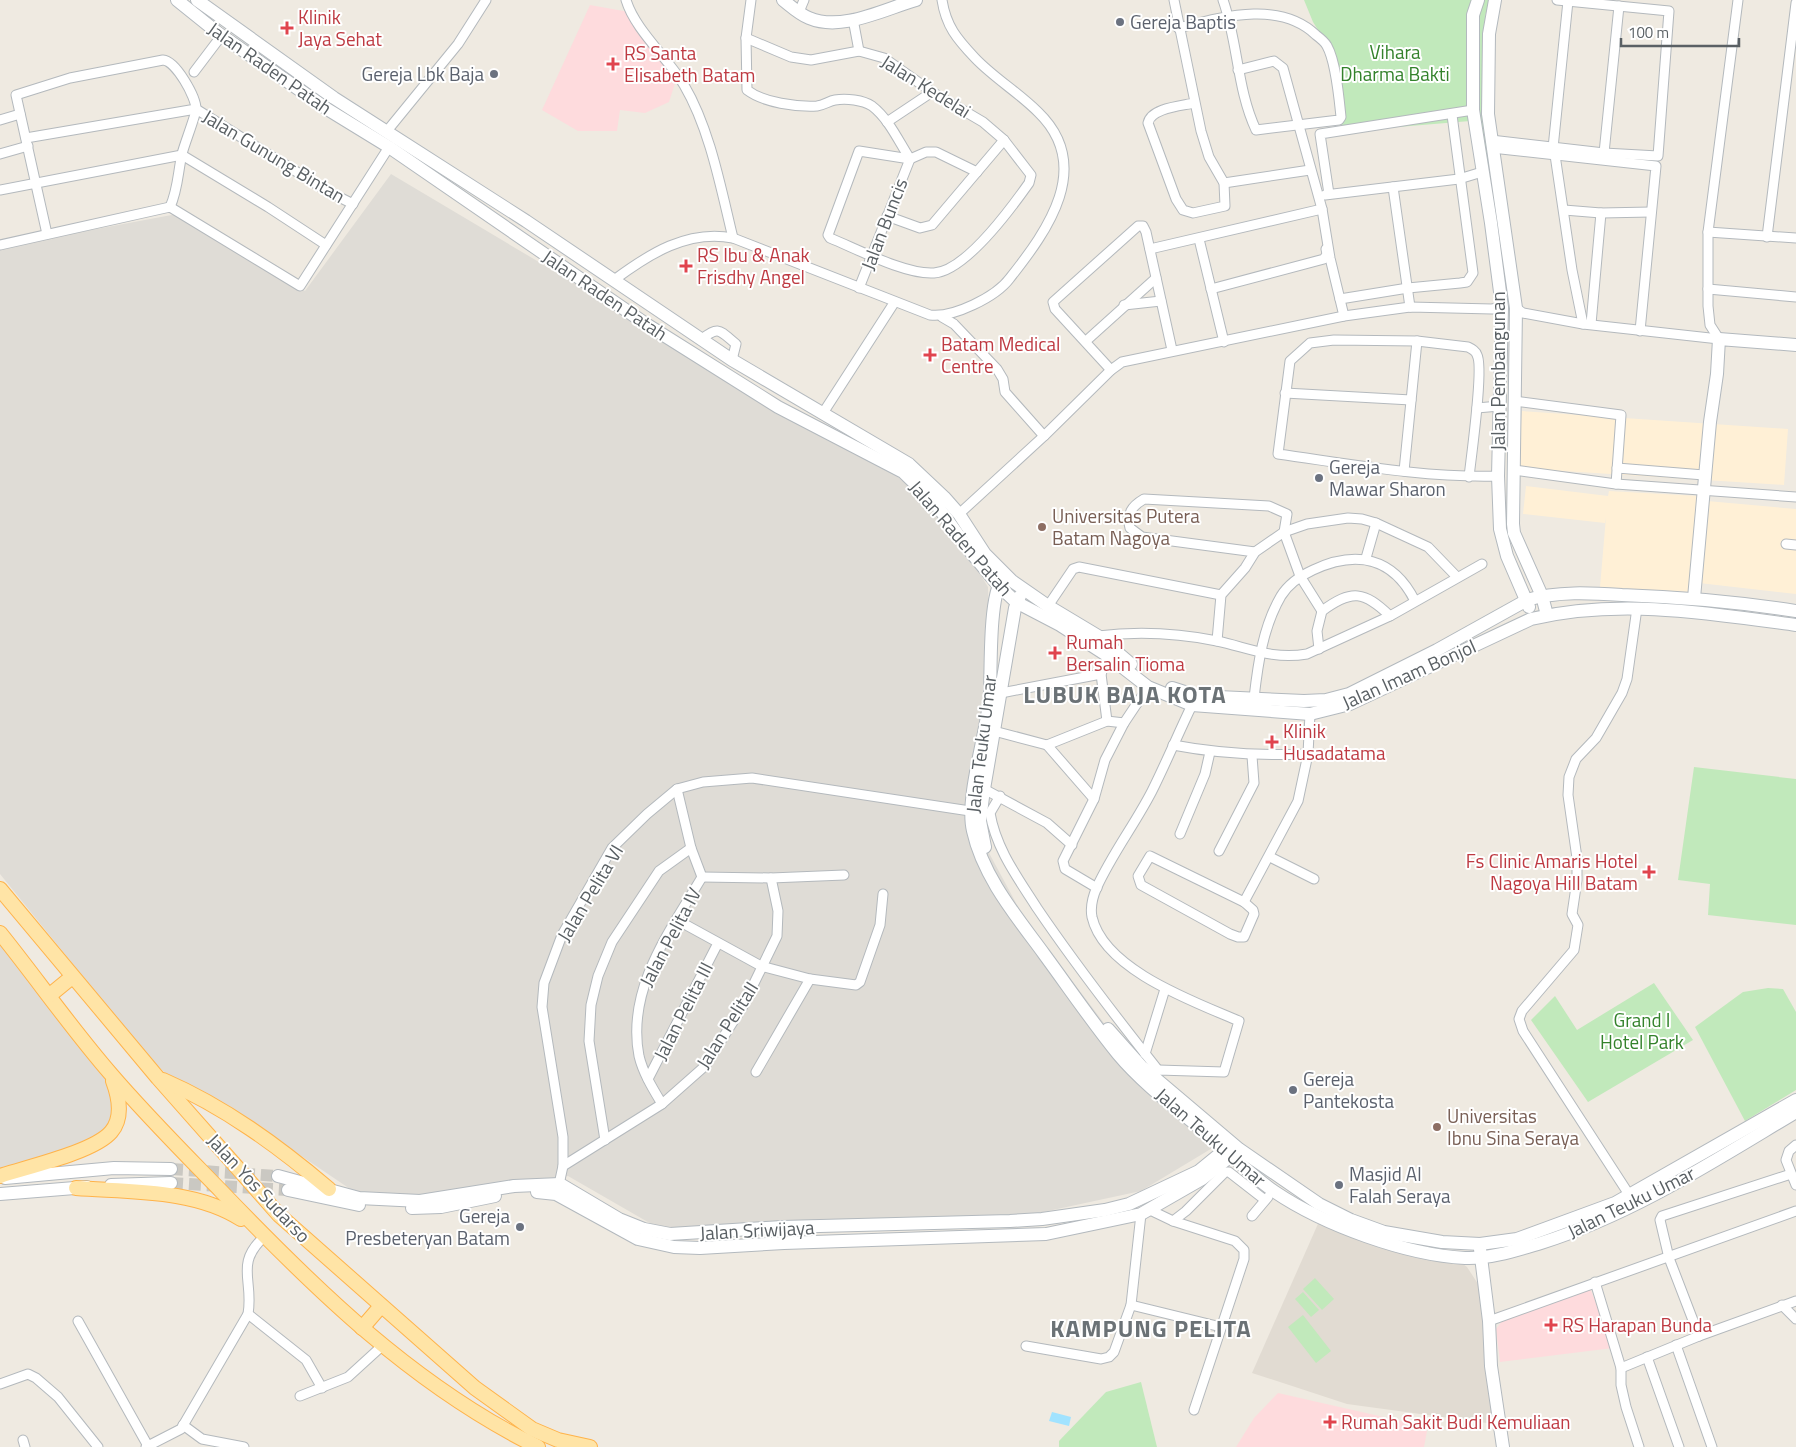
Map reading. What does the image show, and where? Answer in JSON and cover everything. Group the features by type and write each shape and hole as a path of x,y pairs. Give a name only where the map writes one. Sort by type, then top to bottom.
{"main road":[{"name":"Jalan Raden Patah","path":"177,0 222,35 331,104 387,130 732,360 909,464 959,514 1016,602"},
{"name":"Jalan Raden Patah","path":"197,0 331,104 389,146 646,324 778,407 903,472 936,504 969,550 1002,580 1024,590"},
{"path":"784,0 799,12 822,22 853,19 916,0"},
{"name":"Jalan Pembangunan","path":"1478,0 1473,15 1473,110 1482,172 1498,222 1516,308 1512,510 1514,533 1542,596 1547,615"},
{"name":"Jalan Pembangunan","path":"1495,0 1489,34 1488,106 1498,222 1502,307 1498,476 1500,529 1507,556 1527,600 1531,619"},
{"path":"646,324 656,309"},
{"path":"1694,598 1702,490 1717,374 1719,339 1796,344"},
{"name":"Jalan Teuku Umar","path":"1002,580 994,608 989,711 970,811 973,831 992,877 1012,910 1095,1025 1121,1057 1146,1082 1233,1149 1319,1204 1351,1220 1384,1232 1442,1242 1480,1244 1517,1239 1630,1196 1796,1100"},
{"name":"Jalan Teuku Umar","path":"1024,590 1016,602 984,790 980,821 985,847 1017,903 1102,1022 1141,1066 1155,1072 1233,1149 1269,1196 1388,1243 1417,1252 1464,1258 1480,1258 1518,1250 1572,1233 1605,1220 1676,1183 1796,1112"},
{"name":"Jalan Imam Bonjol","path":"1024,590 1098,636 1156,682 1182,693 1197,696 1304,701 1326,700 1348,694 1437,650 1527,600 1542,596 1598,594 1694,598 1796,611"},
{"name":"Jalan Imam Bonjol","path":"1016,602 1060,625 1108,656 1148,687 1192,705 1310,714 1350,704 1531,619 1547,615 1596,609 1637,608 1740,617 1796,625"},
{"path":"1740,617 1742,603"},
{"name":"Jalan Yos Sudarso","path":"0,889 72,978 279,1214 380,1306 475,1388 518,1420 558,1440 590,1447"},
{"name":"Jalan Yos Sudarso","path":"0,933 109,1072 264,1235 382,1346 468,1408 503,1430 538,1447"},
{"path":"50,995 72,978"},
{"path":"0,1177 91,1146 107,1136 116,1124 119,1098 109,1072"},
{"path":"158,1078 201,1097 258,1134 329,1189"},
{"name":"Jalan Sriwijaya","path":"558,1189 638,1239 658,1245 700,1248 1046,1234 1145,1212 1202,1179 1233,1149"},
{"name":"Jalan Sriwijaya","path":"288,1190 362,1206 430,1209 512,1192 550,1192 558,1189 619,1219 658,1233 680,1234 832,1226 1010,1221 1051,1218 1105,1210 1129,1204 1199,1171 1233,1149"},
{"path":"0,1177 114,1168 171,1169"},
{"path":"278,1176 359,1198 420,1201 514,1186 558,1189"},
{"path":"0,1194 171,1183"},
{"path":"76,1188 178,1196 214,1205 264,1235"},
{"path":"1010,1221 1010,1235"},
{"path":"832,1226 832,1242"},
{"path":"1480,1244 1480,1258 1489,1320 1490,1366 1503,1447"},
{"path":"362,1328 380,1306"}],"street":[{"path":"387,130 458,44 486,0"},
{"path":"626,0 641,26 689,94 709,147 733,238"},
{"path":"751,0 746,38 746,84 748,90 753,94 788,104 806,106 819,106 836,100 859,101 873,107 887,122 910,159"},
{"path":"799,12 804,0"},
{"path":"942,0 944,15 957,39 986,70 1021,96 1048,122 1063,147 1064,166 1057,208 1033,249 1005,285 969,307 942,317"},
{"path":"1174,0 1194,103 1209,157 1224,184 1225,206 1193,213 1183,210 1176,199 1148,124 1150,118 1156,113 1194,103"},
{"path":"1178,28 1228,15 1261,14 1290,17 1312,30 1327,46 1337,83 1341,117 1337,121 1301,127 1256,130 1238,70 1228,15 1223,0"},
{"path":"1554,151 1658,156 1670,12 1558,0"},
{"path":"1719,339 1710,324 1708,232 1738,0"},
{"path":"1568,1 1554,151 1572,270 1587,324"},
{"path":"1767,237 1796,3"},
{"path":"1604,153 1619,6"},
{"path":"853,19 859,51"},
{"path":"194,72 222,35"},
{"name":"Jalan Kedelai","path":"746,38 791,57 810,60 859,51 884,58 932,92 977,118 1004,140 1029,170 1031,175 1029,183 1015,203 986,238 954,267 936,274 916,272 871,255"},
{"path":"47,234 16,94 70,78 163,60 169,61 176,67 185,82 196,109 182,155 170,207"},
{"path":"1211,289 1324,259 1327,252 1318,196 1310,170 1301,127 1283,68 1274,61 1238,70"},
{"path":"887,122 932,92"},
{"path":"0,154 27,142 196,109"},
{"name":"Jalan Gunung Bintan","path":"196,109 329,192 353,204"},
{"path":"1329,194 1320,134 1452,115 1473,110"},
{"path":"0,120 20,114"},
{"path":"1340,299 1408,288 1467,282 1473,272 1459,179 1452,115"},
{"path":"887,216 920,228 932,225 1004,140"},
{"path":"1492,144 1656,166 1640,331"},
{"path":"0,245 170,207 300,286 389,146"},
{"path":"871,255 830,238 828,235 856,154 863,150 910,159 926,152 936,152 977,172"},
{"path":"0,190 182,155 326,244"},
{"name":"Jalan Buncis","path":"858,288 910,159"},
{"path":"1224,184 1310,170"},
{"path":"1318,196 1459,179 1482,172"},
{"path":"1393,187 1410,307"},
{"path":"1150,249 1319,210"},
{"path":"1319,210 1344,316"},
{"path":"1564,210 1601,213 1651,212"},
{"path":"1587,324 1601,213"},
{"path":"1112,370 1055,308 1053,302 1133,228 1143,226 1150,249 1172,350"},
{"path":"1708,232 1796,238"},
{"path":"614,280 648,256 681,242 706,236 733,238 894,303 942,317 954,324 997,369 1003,379 1005,392 1044,436"},
{"path":"1200,239 1224,342"},
{"path":"1086,342 1124,305 1156,278"},
{"path":"1708,289 1796,297"},
{"path":"1124,305 1161,301"},
{"path":"823,413 894,303"},
{"path":"959,514 1122,362 1172,350 1224,342 1344,316 1410,307 1492,309 1502,307"},
{"path":"1516,308 1523,312 1587,324 1719,339"},
{"path":"1469,477 1477,408 1479,361 1474,351 1468,348 1417,341 1342,340 1310,342 1290,361 1278,454 1404,471 1469,477 1498,476"},
{"path":"1404,471 1417,341"},
{"path":"1285,393 1411,400"},
{"path":"1514,401 1621,415 1616,484"},
{"path":"1477,408 1500,406"},
{"path":"1618,468 1704,475"},
{"path":"1514,470 1616,484 1796,497"},
{"path":"1255,552 1142,537 1130,528 1128,521 1130,511 1144,498 1269,506 1287,514 1284,532 1300,576 1322,611"},
{"path":"1217,641 1221,595 1245,568 1255,552 1284,532 1330,519 1362,518 1376,523 1428,547 1457,577"},
{"path":"1366,558 1376,523"},
{"path":"1786,544 1796,545"},
{"path":"1254,698 1259,654 1272,615 1282,594 1300,576 1327,563 1366,558 1387,567 1403,581 1415,601"},
{"path":"1098,636 1128,632 1157,633 1217,641 1259,654 1294,656 1319,649 1390,616 1482,564"},
{"path":"1048,606 1073,569 1079,567 1221,595"},
{"path":"1319,649 1317,631 1322,611 1337,600 1351,595 1362,596 1378,605 1390,616"},
{"path":"1630,1196 1523,1031 1519,1019 1522,1011 1574,950 1578,925 1572,914 1577,880 1577,858 1568,795 1569,777 1576,759 1596,738 1622,692 1627,679 1637,608"},
{"path":"1108,656 1101,674 1108,721"},
{"path":"1001,693 1101,674"},
{"path":"1097,888 1065,870 1063,860 1094,799 1105,760 1124,724 1148,687"},
{"path":"1000,796 990,813 992,828 1001,848 1064,948 1145,1054 1155,1072 1224,1072 1239,1021 1165,989 1132,968 1115,954 1099,933 1092,917 1091,907 1097,888 1152,792 1192,705"},
{"path":"1244,902 1270,857 1298,801 1308,754 1310,714"},
{"path":"994,731 1047,744 1108,721 1124,724"},
{"path":"1047,744 1094,799"},
{"path":"1173,745 1210,752 1252,756 1308,754"},
{"path":"1180,834 1205,774 1210,752"},
{"path":"1219,851 1254,783 1252,756"},
{"name":"Jalan Pelita VI","path":"558,1189 562,1166 563,1137 542,1007 544,983 562,935 612,848 647,814 678,789 703,782 752,778 970,811"},
{"path":"678,789 690,848 702,877"},
{"path":"984,790 1000,796 1047,823 1072,845"},
{"path":"604,1140 589,1041 590,1005 598,976 612,942 658,872 690,848"},
{"path":"1150,856 1244,902 1254,912 1242,938 1141,885 1138,876 1150,856"},
{"path":"1270,857 1314,879"},
{"name":"Jalan Pelita IV","path":"662,1104 648,1080 638,1050 638,1007 642,990 652,967 702,877 844,876"},
{"name":"Jalan PelitaII","path":"562,1166 662,1104 705,1066 743,1006 777,936 779,922 771,878"},
{"path":"677,920 761,966 810,978 854,985 860,982 880,925 883,894"},
{"name":"Jalan Pelita III","path":"648,1080 718,943"},
{"path":"756,1072 810,978"},
{"path":"1145,1054 1165,989"},
{"path":"1796,1144 1789,1151 1786,1160 1796,1185"},
{"path":"1173,1221 1186,1211 1225,1172 1229,1172 1269,1196 1252,1216"},
{"path":"1699,1336 1669,1258 1660,1220 1662,1216 1791,1174"},
{"path":"1489,1320 1669,1258 1796,1211"},
{"path":"1026,1346 1101,1359 1109,1357 1114,1352 1131,1305 1145,1212 1235,1241 1244,1250 1244,1259 1194,1410"},
{"path":"78,1321 147,1447 177,1432 183,1425 248,1314 250,1292 246,1273 252,1248 264,1235"},
{"path":"1595,1282 1621,1368 1621,1385 1626,1407 1639,1447"},
{"path":"1621,1368 1699,1336 1796,1301"},
{"path":"1131,1305 1221,1327"},
{"path":"1782,1306 1796,1319"},
{"path":"248,1314 306,1360 322,1388"},
{"path":"1676,1345 1712,1447"},
{"path":"300,1396 348,1377 382,1346"},
{"path":"1648,1356 1679,1447"},
{"path":"0,1384 28,1374 36,1378 58,1397 98,1447"},
{"path":"183,1425 202,1439 244,1447"}],"shaded area":[{"name":"RS Santa Elisabeth Batam","path":"590,5 629,12 650,49 676,80 669,102 645,113 620,110 617,131 578,131 542,110"},
{"path":"391,174 890,471 941,511 988,587 990,710 968,814 1023,916 1113,1035 1219,1144 1141,1191 1034,1214 660,1229 568,1176 427,1194 359,1195 260,1128 192,1101 140,1047 0,874 0,247 177,214 305,291"},
{"path":"1522,411 1788,429 1784,485 1518,468"},
{"path":"1526,486 1608,496 1609,491 1698,496 1691,592 1600,587 1606,517 1605,523 1523,514"},
{"path":"1707,501 1796,509 1796,594 1699,583"},
{"path":"0,935 109,1072 118,1097 106,1136 0,1175"},
{"path":"1321,1217 1452,1256 1467,1267 1480,1287 1494,1424 1347,1404 1252,1373"},
{"name":"RS Harapan Bunda","path":"1590,1288 1613,1348 1500,1362 1496,1329 1502,1321"},
{"name":"Rumah Sakit Budi Kemuliaan","path":"1278,1393 1423,1426 1427,1431 1424,1447 1236,1447 1254,1418"}],"green space":[{"name":"Vihara Dharma Bakti","path":"1304,0 1477,0 1470,121 1350,131 1338,122 1328,46 1313,22"},
{"path":"1483,0 1490,0 1485,16 1484,102 1498,222 1496,222 1478,102 1479,14"},
{"path":"1497,233 1508,306 1504,509 1508,541 1527,589 1505,542 1501,509 1505,325"},
{"path":"1694,767 1796,779 1796,925 1708,915 1710,884 1678,880"},
{"name":"Grand I Hotel Park","path":"1654,983 1693,1040 1588,1102 1531,1020 1555,996 1577,1030"},
{"path":"1768,988 1783,989 1796,1012 1796,1090 1745,1121 1695,1027 1743,992"},
{"path":"1315,1278 1334,1299 1322,1310 1303,1289"},
{"path":"1303,1292 1319,1310 1311,1317 1295,1299"},
{"path":"1303,1315 1331,1351 1316,1363 1288,1327"},
{"path":"1141,1382 1157,1447 1059,1447 1059,1441 1106,1392"}],"water":[{"path":"1052,1412 1071,1417 1069,1426 1049,1421"}],"tunnel":[{"path":"171,1169 278,1176"},
{"path":"171,1183 288,1190"}],"place":[{"name":"Gereja Baptis","path":"1120,22"},
{"name":"Klinik Jaya Sehat","path":"287,28"},
{"name":"RS Santa Elisabeth Batam","path":"613,64"},
{"name":"Gereja Lbk Baja","path":"494,74"},
{"name":"RS Ibu & Anak Frisdhy Angel","path":"686,266"},
{"name":"Batam Medical Centre","path":"930,355"},
{"name":"Gereja Mawar Sharon","path":"1319,478"},
{"name":"Universitas Putera Batam Nagoya","path":"1042,527"},
{"name":"Rumah Bersalin Tioma","path":"1055,653"},
{"name":"Klinik Husadatama","path":"1272,742"},
{"name":"Fs Clinic Amaris Hotel Nagoya Hill Batam","path":"1649,872"},
{"name":"Gereja Pantekosta","path":"1293,1090"},
{"name":"Universitas Ibnu Sina Seraya","path":"1437,1127"},
{"name":"Masjid Al Falah Seraya","path":"1339,1185"},
{"name":"Gereja Presbeteryan Batam","path":"520,1227"},
{"name":"RS Harapan Bunda","path":"1551,1325"},
{"name":"Rumah Sakit Budi Kemuliaan","path":"1330,1422"}],"district":[{"name":"LUBUK BAJA KOTA","path":"1125,695"},
{"name":"KAMPUNG PELITA","path":"1151,1329"}]}
